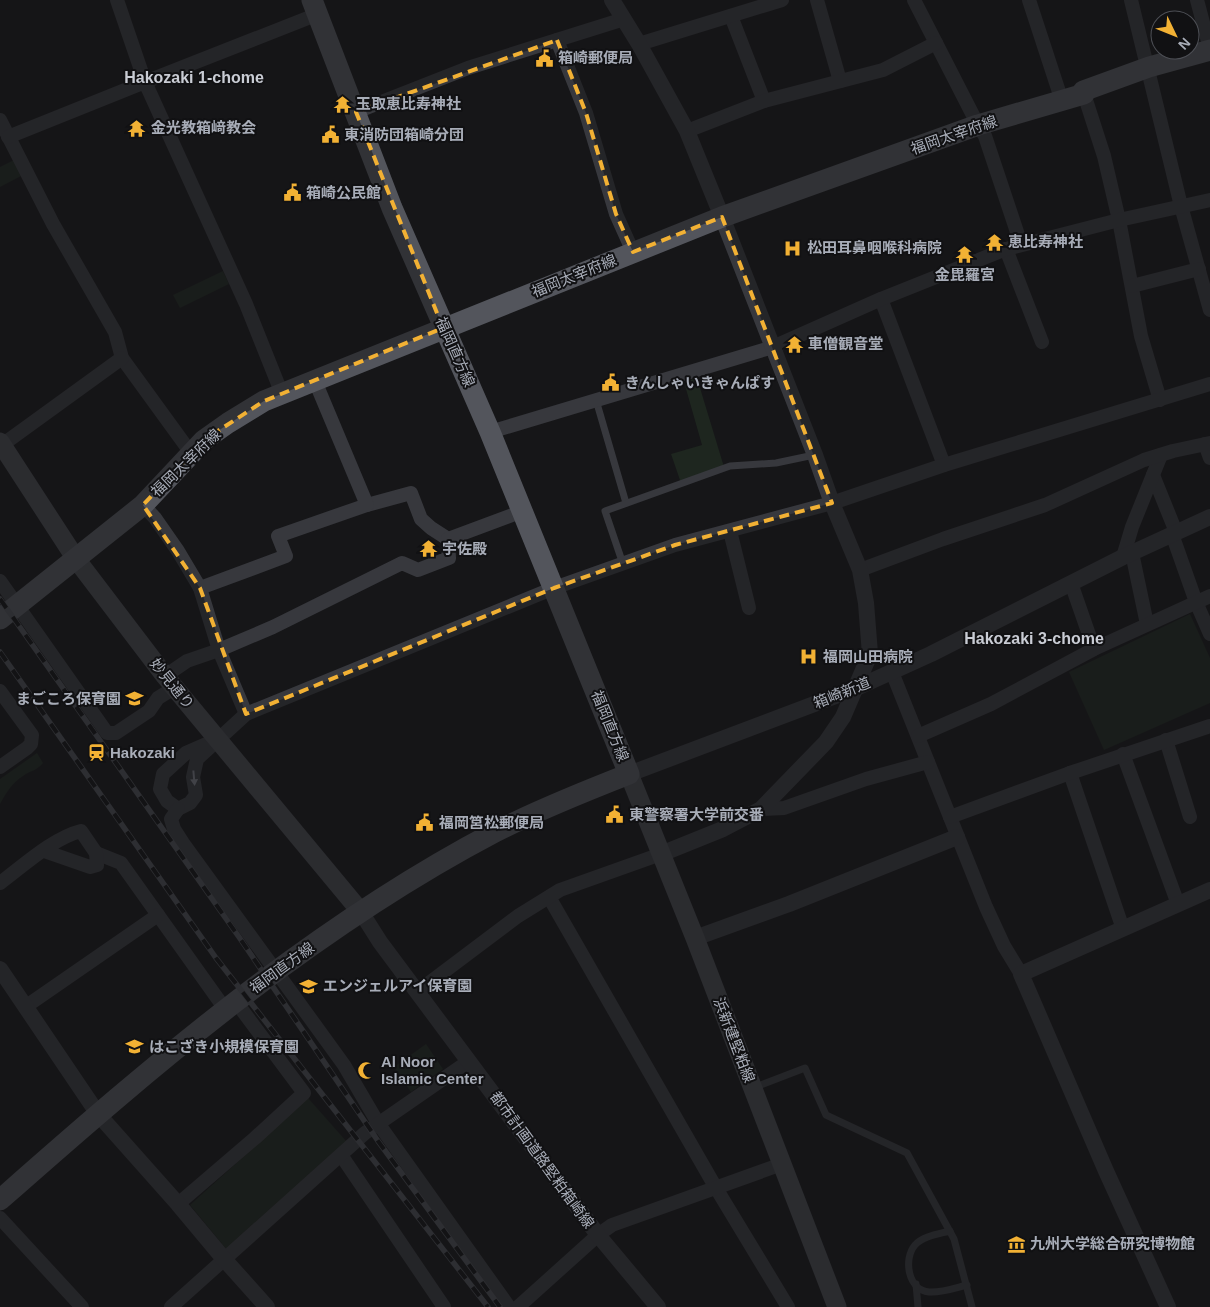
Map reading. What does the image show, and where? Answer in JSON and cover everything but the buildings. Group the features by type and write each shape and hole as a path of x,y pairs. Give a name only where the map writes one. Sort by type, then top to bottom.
{"main road":[{"name":"福岡直方線","path":"0,1200 98,1114 230,1006 361,912 447,859 496,832 539,811 628,774 523,511 392,208 315,7"},
{"name":"福岡太宰府線","path":"0,619 143,505 204,440 264,401 722,217 978,125 1084,94 1083,91 1149,67 1210,50"},
{"name":"妙見通り","path":"1,444 76,559 169,682 361,912"},
{"name":"浜新建堅粕線","path":"628,774 695,938 837,1307"}],"street":[{"path":"117,0 145,82 246,304 282,394"},
{"path":"417,992 518,916 560,890 661,854 722,829 760,809 826,742 843,717 870,654 866,604 860,570 832,503 722,217 688,131 612,0"},
{"path":"639,44 782,0"},
{"path":"817,0 840,80"},
{"path":"914,0 985,136 1021,244"},
{"path":"1029,0 1062,101"},
{"path":"1131,0 1149,67 1181,206 1210,310"},
{"path":"1197,0 1210,50"},
{"path":"8,137 145,82 315,7"},
{"path":"731,16 764,101"},
{"path":"356,112 468,68 624,18"},
{"path":"557,40 586,113 616,214 633,252"},
{"path":"688,131 764,101 883,70 936,42"},
{"path":"1084,94 1104,156 1119,220 1141,336 1160,400"},
{"path":"0,120 54,224 115,332 122,358 191,453"},
{"path":"490,432 773,347 881,299 1021,244 1210,200"},
{"path":"1006,249 1042,342"},
{"path":"1132,286 1199,269"},
{"path":"881,299 944,465"},
{"path":"1,444 122,358"},
{"path":"315,381 368,505"},
{"path":"509,1307 378,1123 344,1065 174,829 171,819 178,809 190,803 196,795 193,777 197,760 246,714 554,588 675,545 832,503 944,465 1210,384"},
{"path":"860,570 943,539 1045,505 1144,460 1207,444 1210,458"},
{"path":"1146,624 1127,555 1131,529 1161,455"},
{"path":"1153,475 1196,602 1210,634"},
{"path":"200,588 286,556 278,536 368,505 411,493 421,519 448,539"},
{"path":"143,505 155,518 200,588 219,650 246,714"},
{"path":"448,539 523,511"},
{"name":"箱崎新道","path":"628,774 854,689 1127,555 1210,517"},
{"path":"730,530 749,608"},
{"path":"0,581 107,734 116,733 149,711 169,682 187,661 274,627 402,563 418,570 448,558 448,539"},
{"path":"1071,583 1094,649"},
{"path":"918,736 991,704 1094,649 1210,596"},
{"path":"892,672 957,836 996,928 1020,974 1168,1307"},
{"path":"0,691 32,735 31,744 28,748 0,767"},
{"path":"950,817 1070,772 1210,726"},
{"path":"178,809 167,801 160,789 163,774 186,753 218,739"},
{"path":"1166,740 1190,817"},
{"path":"1123,754 1178,904"},
{"path":"760,809 784,808 866,779 928,762"},
{"path":"1070,772 1123,929"},
{"path":"0,883 44,851 69,834 81,831 96,853 97,865 90,867 44,851"},
{"path":"695,938 789,904 957,836"},
{"path":"96,853 121,863 158,915 230,1006 304,1093 178,1204"},
{"path":"1020,974 1210,890"},
{"path":"549,897 716,1188 788,1307"},
{"name":"都市計画道路堅粕箱崎線","path":"361,912 380,942 598,1235 658,1307"},
{"path":"25,1007 158,915"},
{"path":"0,969 98,1114 267,1307"},
{"path":"171,1307 378,1123 469,1061"},
{"path":"341,1155 444,1307"},
{"path":"518,1307 598,1235 612,1225 782,1164"},
{"path":"0,1218 82,1307"}],"lane":[{"path":"596,400 626,503"},
{"path":"623,564 605,510 730,466 776,463 815,455"},
{"path":"753,1088 804,1068 826,1115 907,1153 954,1239 972,1307"},
{"path":"950,1231 922,1240 916,1244 911,1251 908,1264 911,1278 922,1290 928,1292 967,1285"},
{"path":"916,1284 918,1307"}],"highlighted area":[{"path":"557,40 586,113 616,214 633,252 722,217 832,503 675,545 554,588 246,714 200,588 143,505 204,440 264,401 443,328 356,112"}],"shaded area":[{"path":"16,159 23,175 0,187 0,167"},
{"path":"223,271 229,284 180,308 173,295"},
{"path":"697,378 724,467 681,483 671,454 702,445 684,382"},
{"path":"1190,614 1210,658 1210,703 1104,750 1069,672"},
{"path":"37,753 43,763 16,782 0,804 0,779"},
{"path":"426,1044 443,1069 411,1092 394,1067"},
{"path":"308,1098 347,1142 227,1250 190,1205"}],"railway":[{"path":"0,599 239,937 378,1141 500,1307"},
{"path":"0,652 216,958 488,1307"}],"place":[{"name":"箱崎郵便局","path":"544,58"},
{"name":"玉取恵比寿神社","path":"342,104"},
{"name":"金光教箱﨑教会","path":"137,128"},
{"name":"東消防団箱崎分団","path":"330,135"},
{"name":"箱崎公民館","path":"292,193"},
{"name":"恵比寿神社","path":"994,242"},
{"name":"松田耳鼻咽喉科病院","path":"793,248"},
{"name":"金毘羅宮","path":"965,254"},
{"name":"車僧観音堂","path":"794,344"},
{"name":"きんしゃいきゃんぱす","path":"611,383"},
{"name":"宇佐殿","path":"428,549"},
{"name":"福岡山田病院","path":"809,657"},
{"name":"まごころ保育園","path":"135,699"},
{"name":"Hakozaki","path":"96,753"},
{"name":"東警察署大学前交番","path":"615,815"},
{"name":"福岡筥松郵便局","path":"425,823"},
{"name":"エンジェルアイ保育園","path":"309,986"},
{"name":"はこざき小規模保育園","path":"135,1047"},
{"name":"Al Noor Islamic Center","path":"367,1071"},
{"name":"九州大学総合研究博物館","path":"1016,1244"}],"district":[{"name":"Hakozaki 1-chome","path":"194,77"},
{"name":"Hakozaki 3-chome","path":"1034,638"}]}
